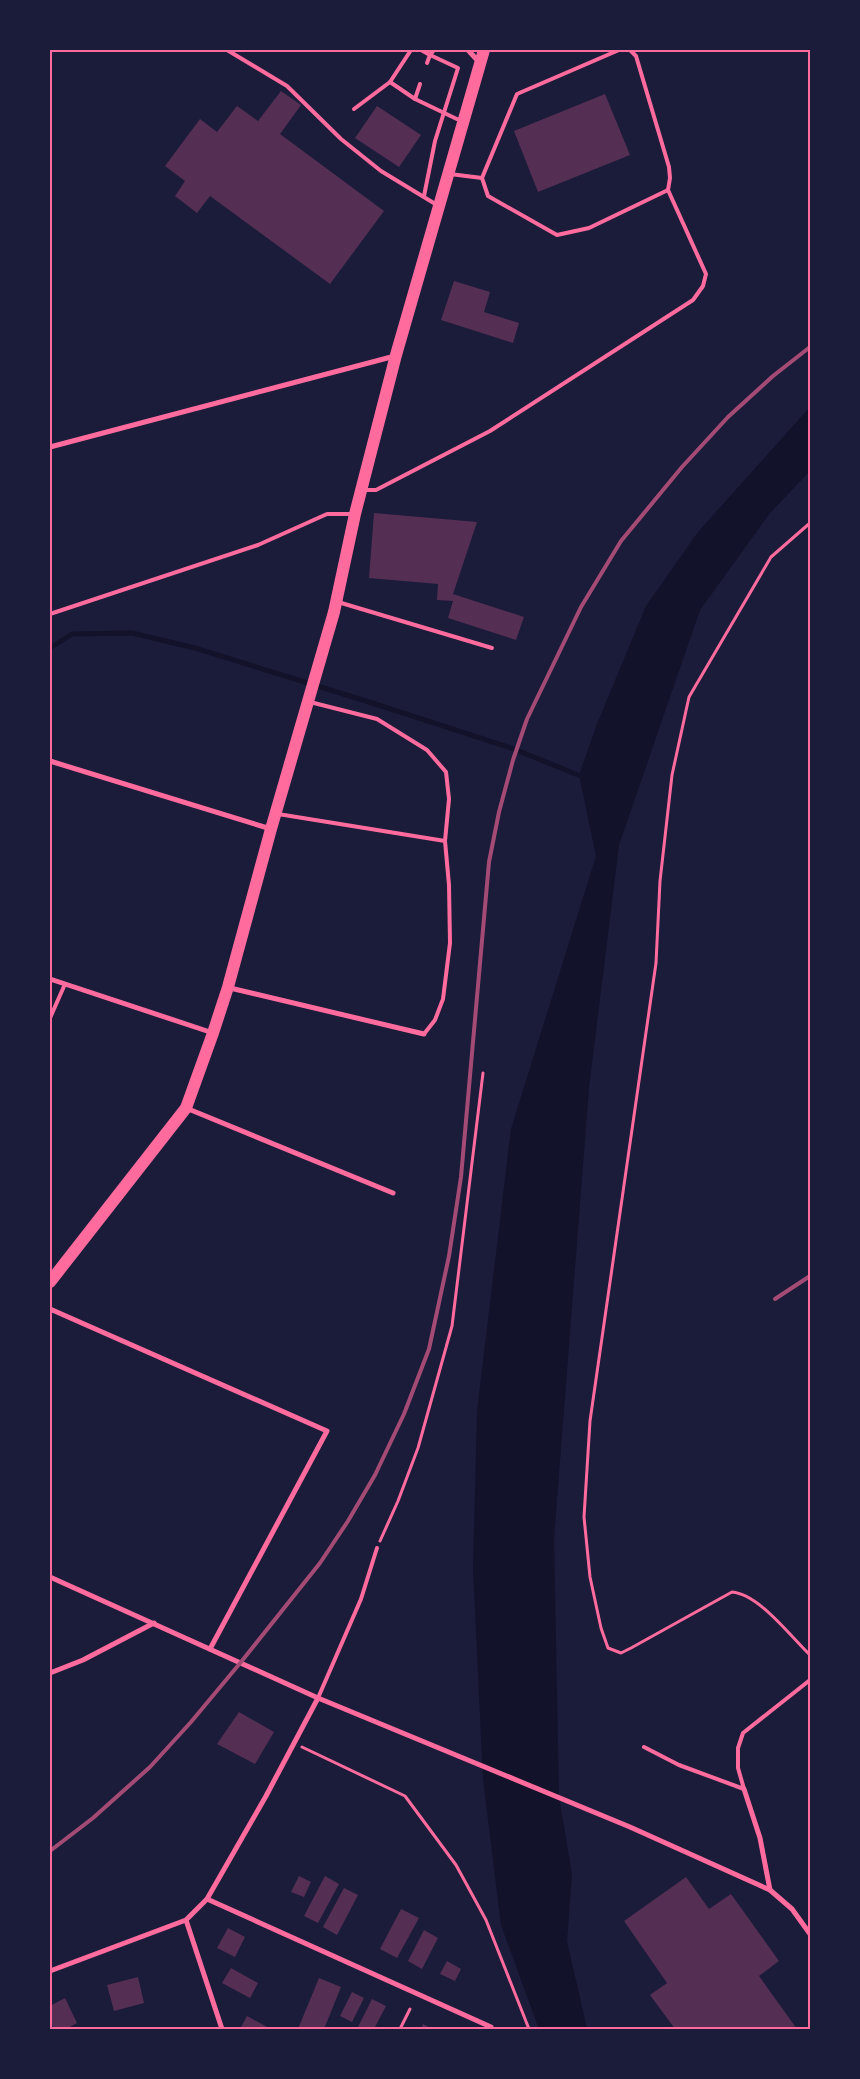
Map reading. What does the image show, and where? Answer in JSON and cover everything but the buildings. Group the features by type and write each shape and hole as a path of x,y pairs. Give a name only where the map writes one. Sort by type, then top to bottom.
{"main road":[{"path":"50,1282 186,1108 213,1033 228,987 271,829 322,654 355,514 396,355 482,56"}],"street":[{"path":"468,50 482,56"},
{"path":"50,447 396,355"},
{"path":"50,761 271,829"},
{"path":"50,979 213,1033"},
{"path":"228,987 424,1034"},
{"path":"186,1108 394,1194"},
{"path":"50,1310 326,1432 210,1649"},
{"path":"50,1577 154,1622 318,1698 630,1827 770,1890 792,1910 810,1934"},
{"path":"50,1674 83,1660 154,1622"},
{"path":"50,1971 186,1920 207,1899 318,1698"},
{"path":"744,1789 760,1838 770,1890"},
{"path":"207,1899 491,2028"},
{"path":"186,1920 222,2029"}],"lane":[{"path":"227,50 287,86 341,139 381,171 439,206"},
{"path":"354,109 390,82 411,50"},
{"path":"421,50 458,68 435,141 424,196"},
{"path":"427,63 434,50"},
{"path":"619,50 517,94 482,178 488,196 556,235 589,228 668,190"},
{"path":"361,490 376,490 490,431 693,300 703,286 706,274 668,190 669,167 636,56 630,50"},
{"path":"390,82 415,99 463,122"},
{"path":"415,99 420,84"},
{"path":"448,173 482,178"},
{"path":"50,614 258,545 327,514 355,514"},
{"path":"336,601 492,648"},
{"path":"309,699 377,719 427,750 446,772 449,799 445,841 449,885 450,943 443,1000 435,1020 424,1034"},
{"path":"276,814 445,841"},
{"path":"50,1018 65,984"},
{"path":"318,1698 361,1599 377,1548"},
{"path":"744,1789 738,1768 738,1748 743,1733 810,1680"},
{"path":"644,1747 679,1765 744,1789"}],"path":[{"path":"810,522 771,557 690,697 672,775 660,881 656,963 590,1421 584,1517 590,1577 601,1628 608,1648 621,1653 732,1592 742,1593 783,1624 810,1655"},
{"path":"377,1548 398,1501 418,1448 452,1326 483,1073"},
{"path":"294,1744 404,1796 456,1864 486,1920 529,2029"},
{"path":"400,2029 410,2009"}],"shaded area":[{"path":"810,407 810,471 770,513 700,610 619,845 589,1088 554,1538 559,1797 572,1874 567,1941 587,2029 539,2029 501,1925 483,1779 473,1569 477,1411 511,1129 596,856 579,775 597,724 646,606 698,532"}],"waterway":[{"path":"50,648 72,634 132,633 195,648 514,749 583,777"}],"railway":[{"path":"50,1851 93,1818 150,1767 191,1722 320,1563 375,1475 404,1414 429,1349 449,1256 461,1177 489,862 499,812 513,760 527,719 581,607 621,541 682,467 728,417 773,376 810,347"},
{"path":"775,1299 810,1276"}]}
